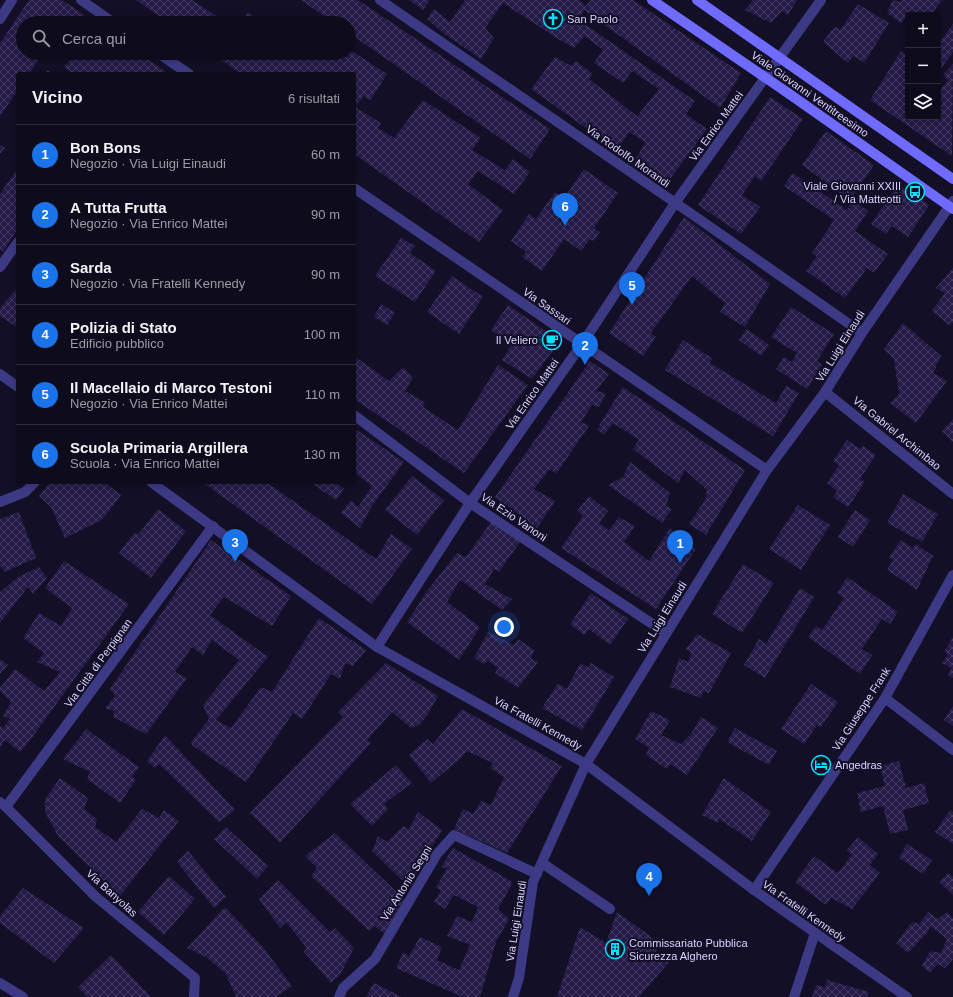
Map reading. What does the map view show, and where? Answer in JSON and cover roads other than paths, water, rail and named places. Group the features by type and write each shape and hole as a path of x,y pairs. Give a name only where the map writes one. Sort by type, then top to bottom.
{"main road":[{"name":"Viale Giovanni Ventitreesimo","path":"697,0 953,179"},
{"name":"Viale Giovanni Ventitreesimo","path":"654,1 952,206"}],"street":[{"path":"0,19 12,0"},
{"path":"81,0 104,16"},
{"name":"Via Rodolfo Morandi","path":"380,0 862,333"},
{"name":"Via Enrico Mattei","path":"377,647 470,503 582,344 675,203 821,0"},
{"path":"168,60 186,72"},
{"name":"Via Sassari","path":"356,189 766,470"},
{"name":"Via Luigi Einaudi","path":"513,997 519,978 533,882 586,764 766,470 826,392 862,333 952,206"},
{"path":"0,266 16,245"},
{"path":"0,374 16,386"},
{"name":"Via Gabriel Archimbao","path":"826,392 953,494"},
{"name":"Via Ezio Vanoni","path":"356,417 470,503 666,633"},
{"path":"0,502 25,492 33,484"},
{"name":"Via Fratelli Kennedy","path":"154,484 377,647 586,764 754,890 907,997"},
{"name":"Via Città di Perpignan","path":"3,805 212,526"},
{"name":"Via Giuseppe Frank","path":"754,890 885,698 953,575"},
{"path":"885,698 953,750"},
{"name":"Via Banyolas","path":"3,805 96,897 194,978 194,997"},
{"name":"Via Antonio Segni","path":"339,997 343,988 374,959 437,854 454,835 536,874"},
{"path":"542,863 610,909"},
{"path":"794,997 815,933"},
{"path":"0,982 24,997"}],"place":[{"name":"San Paolo","path":"553,19"},
{"name":"Viale Giovanni XXIII / Via Matteotti","path":"915,192"},
{"name":"Scuola Primaria Argillera","path":"565,226"},
{"name":"Il Macellaio di Marco Testoni","path":"632,305"},
{"name":"Il Veliero","path":"552,340"},
{"name":"A Tutta Frutta","path":"585,365"},
{"name":"Sarda","path":"235,562"},
{"name":"Bon Bons","path":"680,563"},
{"name":"Angedras","path":"821,765"},
{"name":"Polizia di Stato","path":"649,896"},
{"name":"Commissariato Pubblica Sicurezza Alghero","path":"615,949"}]}
